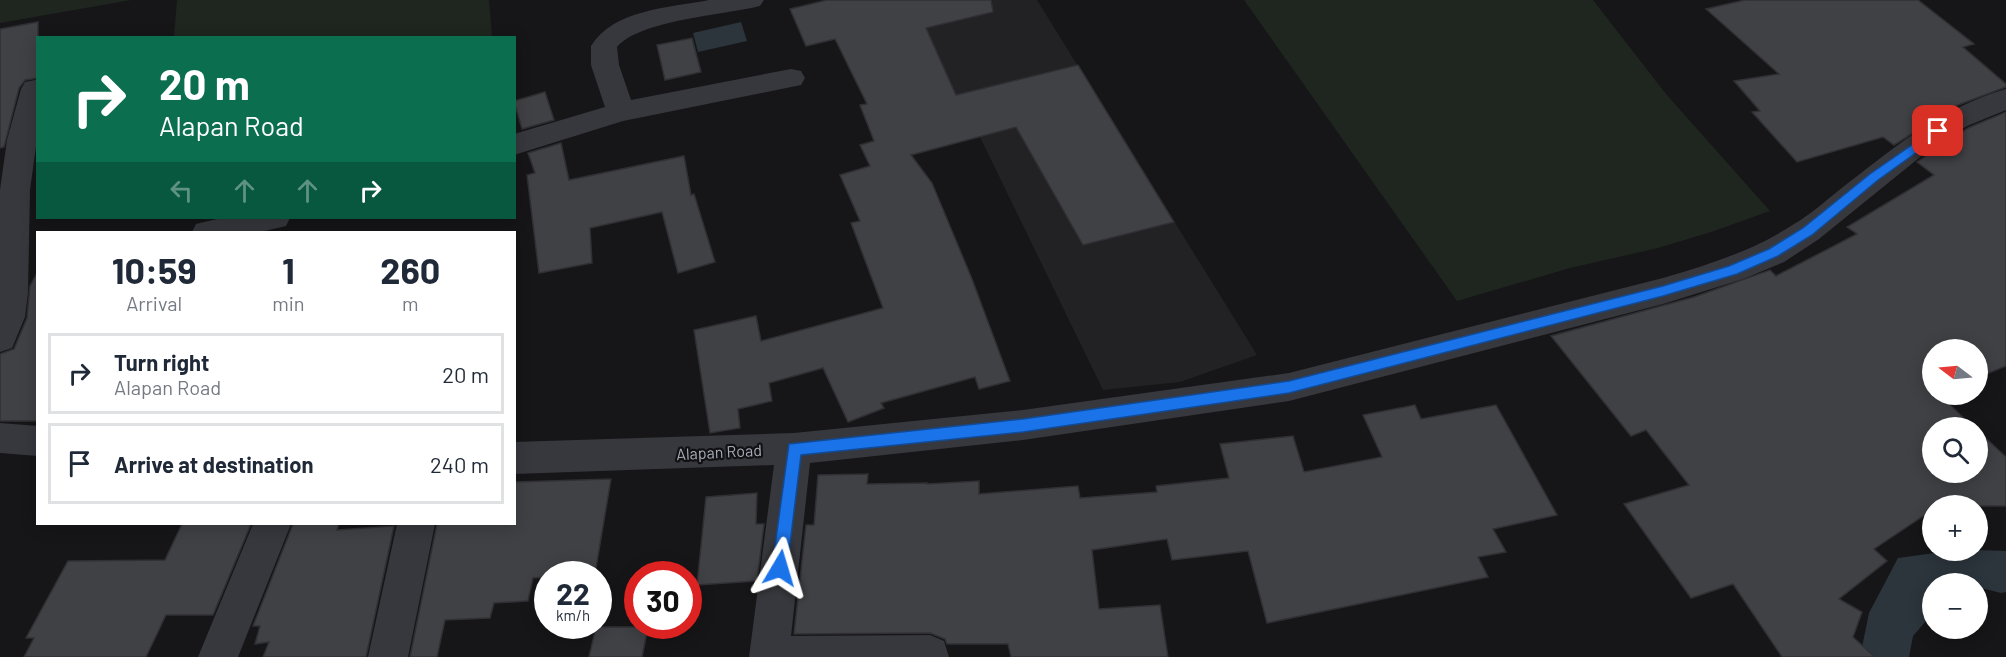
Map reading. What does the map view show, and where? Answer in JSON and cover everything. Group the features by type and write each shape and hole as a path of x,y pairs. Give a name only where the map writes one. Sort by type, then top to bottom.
{"street":[{"path":"621,112 605,65 604,46 616,32 644,21 751,0"},
{"path":"516,144 621,112 791,78"},
{"path":"0,338 26,267 15,190 21,140 35,90"},
{"name":"Alapan Road","path":"516,458 794,449 1023,425 1289,387 1663,291 1732,270 1773,253 1808,231 1920,142 1957,119 2006,99"},
{"path":"212,231 270,219"},
{"path":"0,438 36,441"},
{"path":"794,449 769,656 930,655"},
{"path":"218,657 272,525"},
{"path":"388,657 416,525"}],"shaded area":[{"path":"0,0 131,0 0,23"},
{"path":"177,0 489,0 492,36 174,36"},
{"path":"857,0 1037,0 1257,355 1180,382 1103,390 980,137 931,150"},
{"path":"1244,0 1593,0 1666,94 1770,211 1658,248 1570,268 1457,301"},
{"path":"741,22 747,41 698,52 693,33"},
{"path":"1988,550 2006,551 2006,592 1988,590 1988,573 1922,573 1922,626 1913,636 1909,657 1860,657 1869,613 1898,558 1922,555 1922,561 1988,561"}],"building":[{"path":"827,0 991,0 993,12 926,28 956,95 1078,65 1174,222 1083,245 1016,127 911,155 932,183 972,279 1010,381 979,389 975,377 881,403 884,408 848,422 823,368 769,383 772,401 738,409 740,428 710,433 694,330 756,316 761,341 883,308 851,223 860,221 840,175 870,166 860,145 874,141 860,105 867,104 835,39 806,46 790,9"},
{"path":"1745,0 1918,0 1974,44 1963,47 2006,84 2006,87 1958,105 1894,145 1883,137 1797,162 1752,112 1760,111 1734,81 1779,74 1706,9"},
{"path":"38,22 36,78 25,80 19,88 4,147 0,148 0,29"},
{"path":"692,38 701,72 665,80 657,45"},
{"path":"545,92 554,120 522,129 516,100"},
{"path":"2006,112 2006,366 1988,373 1988,339 1922,339 1922,405 1950,405 1963,417 1922,417 1922,483 1988,483 1988,440 2006,457 2006,506 1988,506 1988,495 1922,495 1922,517 1874,549 1887,561 1839,599 1862,612 1853,637 1875,657 1782,657 1733,584 1691,598 1624,504 1689,485 1646,430 1631,436 1551,336 1694,297 1770,270 1776,276 1857,234 1847,227 1934,175 1917,162 1968,128"},
{"path":"561,143 569,180 684,156 691,195 694,194 715,262 678,273 662,212 590,228 592,263 539,273 527,175 535,173 528,153"},
{"path":"36,275 36,421 0,421 0,354 14,349 27,318 30,286"},
{"path":"1415,405 1421,419 1496,405 1557,515 1493,529 1506,552 1478,557 1488,577 1267,623 1248,551 1172,560 1167,539 1092,550 1099,609 1160,605 1168,657 1011,657 1008,644 947,644 945,639 930,633 794,634 806,525 814,525 818,475 868,474 867,484 979,481 979,494 1078,486 1080,498 1157,492 1156,486 1229,478 1220,444 1293,436 1304,472 1382,457 1363,415"},
{"path":"611,479 597,561 534,561 534,578 528,601 494,603 490,618 445,620 437,657 410,657 437,525 516,525 516,482"},
{"path":"757,493 756,524 764,524 757,581 702,585 702,561 699,561 706,497"},
{"path":"182,525 251,525 213,615 166,615 146,657 24,657 34,638 26,638 68,561 165,560"},
{"path":"293,525 339,525 337,530 394,526 366,657 263,657 269,642 255,644 260,626 253,626"},
{"path":"612,627 624,627 624,639 646,639 642,657 589,657 593,639 612,639"}],"route":[{"path":"780,568 794,449 1023,425 1289,387 1663,291 1732,270 1773,253 1808,231 1874,177 1938,131"}]}
